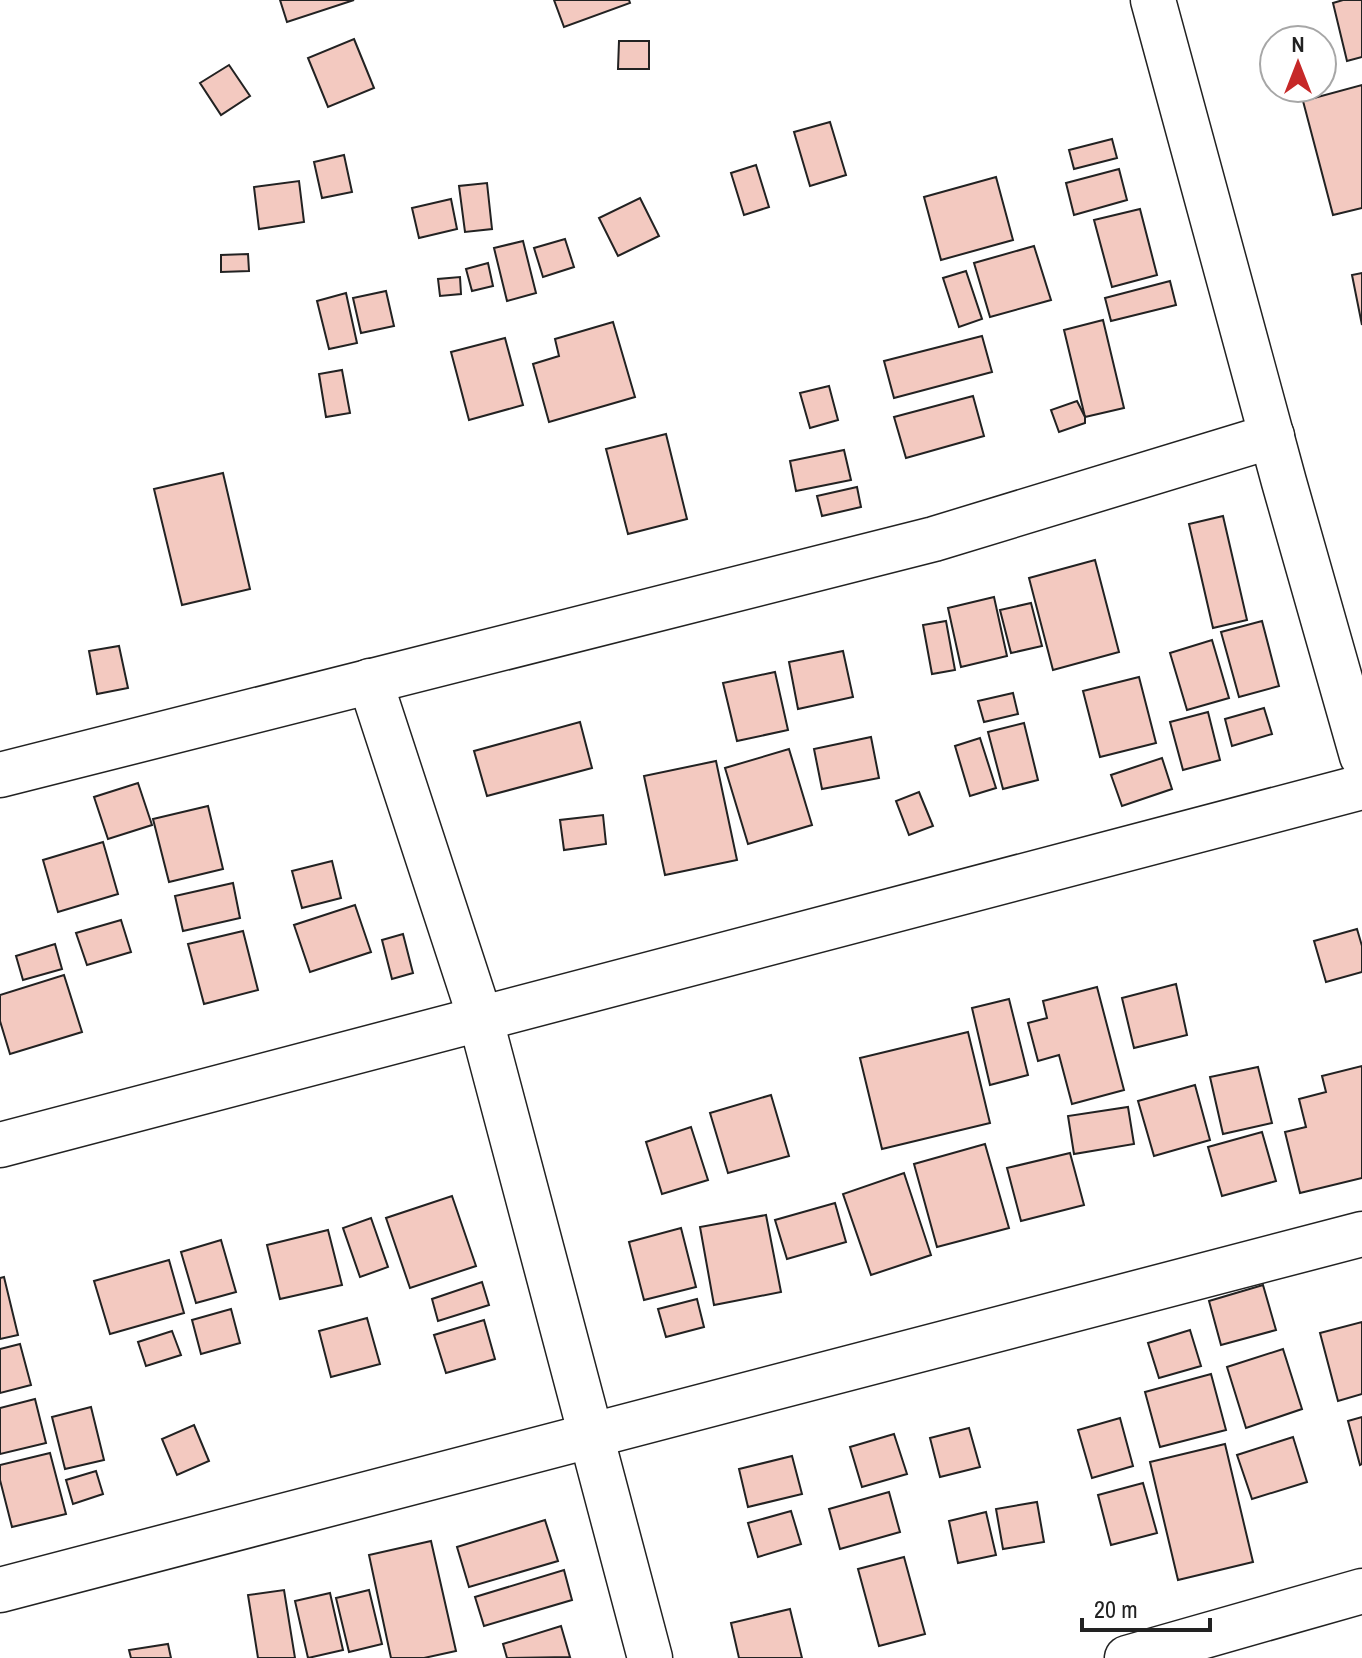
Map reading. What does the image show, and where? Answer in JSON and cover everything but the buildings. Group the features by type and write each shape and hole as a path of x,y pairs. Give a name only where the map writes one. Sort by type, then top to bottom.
{"street":[{"path":"1153,0 1362,756"},
{"path":"0,775 934,539 1272,436"},
{"path":"370,681 480,1017 650,1658"},
{"path":"0,1145 1362,787"},
{"path":"0,1590 1362,1234"},
{"path":"1127,1658 1362,1591"}]}
